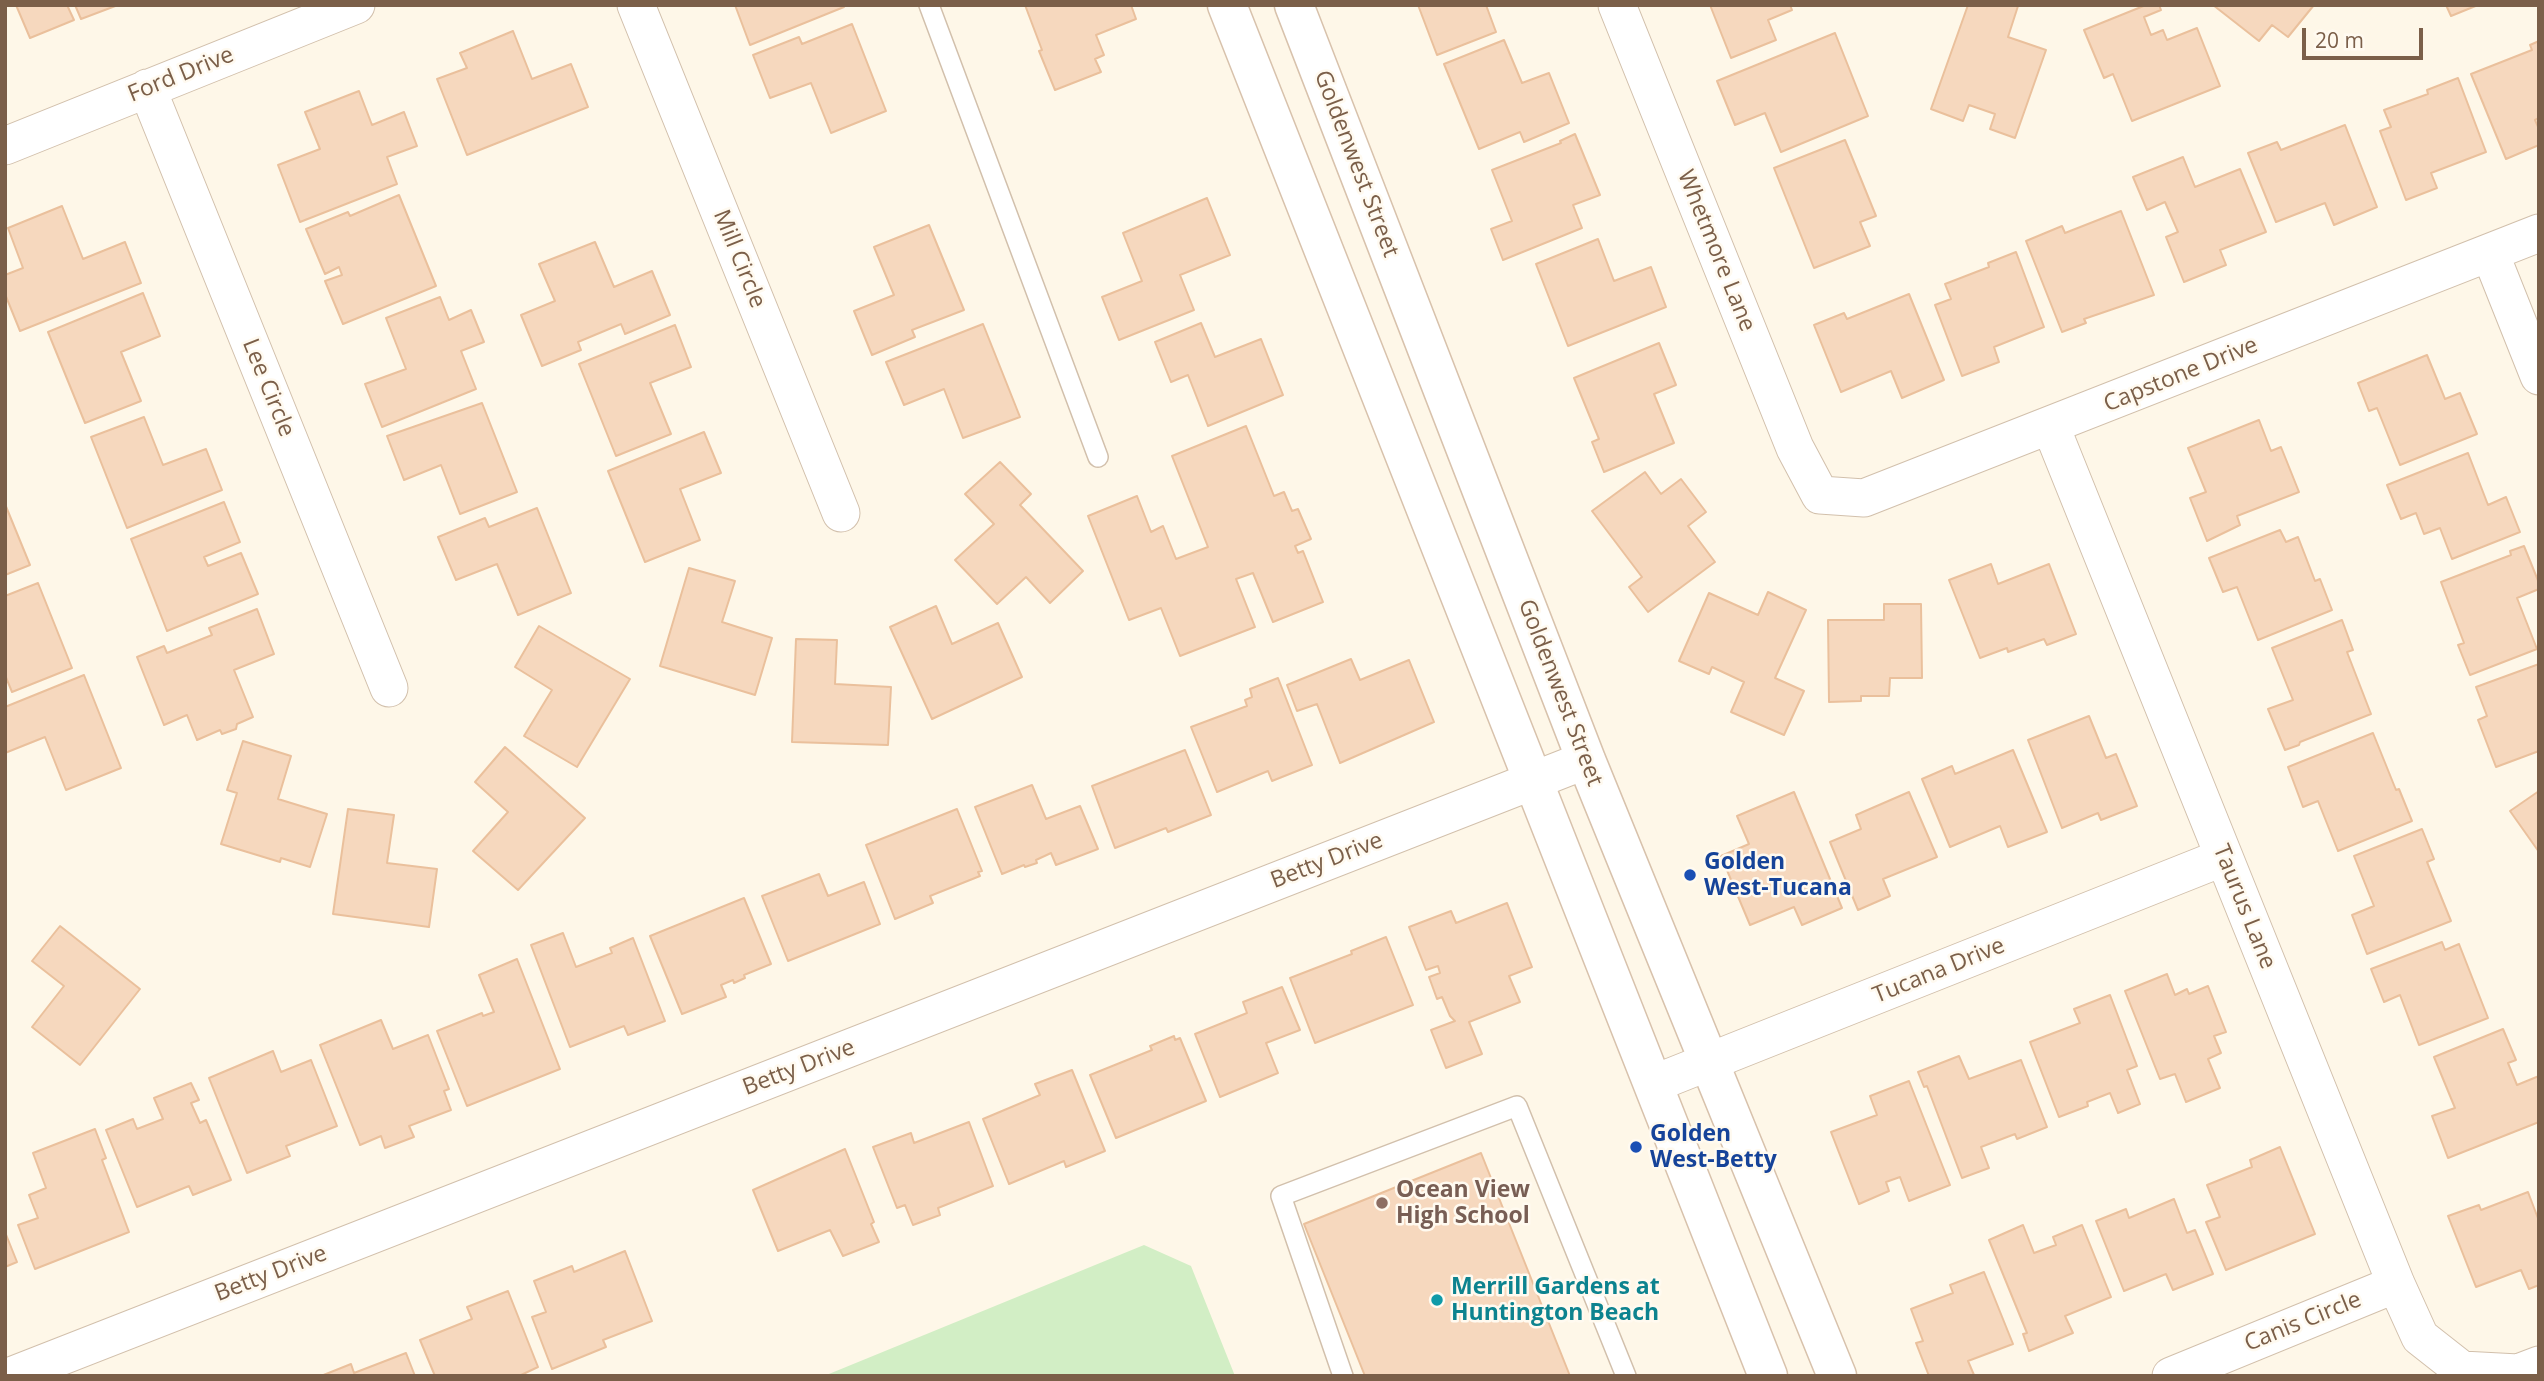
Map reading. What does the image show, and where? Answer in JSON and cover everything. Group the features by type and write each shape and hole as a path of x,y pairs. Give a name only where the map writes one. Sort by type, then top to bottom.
{"main road":[{"path":"1227,5 1768,1376"},
{"name":"Goldenwest Street","path":"1294,5 1586,760 1837,1376"}],"street":[{"name":"Ford Drive","path":"5,146 356,5"},
{"name":"Mill Circle","path":"636,5 841,513"},
{"name":"Whetmore Lane","path":"1617,5 1795,448 1820,495"},
{"name":"Lee Circle","path":"147,89 389,688"},
{"name":"Capstone Drive","path":"1820,495 1864,498 2051,427 2539,233"},
{"path":"2490,253 2539,376"},
{"name":"Taurus Lane","path":"2051,427 2396,1284 2420,1337 2462,1370 2518,1373 2539,1365"},
{"name":"Betty Drive","path":"11,1376 1586,760"},
{"name":"Tucana Drive","path":"1653,1084 2224,857"},
{"name":"Canis Circle","path":"2171,1376 2396,1284"}],"lane":[{"path":"929,5 1098,457"},
{"path":"1343,1376 1282,1196 1517,1105 1626,1376"}],"green space":[{"path":"1144,1245 1191,1266 1235,1376 824,1376"}],"building":[{"path":"16,5 67,5 74,20 30,38"},
{"path":"75,5 118,5 81,19"},
{"path":"735,5 844,5 844,7 750,45"},
{"path":"1025,5 1131,5 1136,19 1096,35 1104,55 1095,59 1101,72 1055,90 1039,51 1042,50"},
{"path":"1418,5 1486,5 1496,32 1437,55"},
{"path":"1710,5 1790,5 1792,10 1768,20 1776,40 1731,58"},
{"path":"1968,5 2018,6 2008,37 2046,50 2015,138 1990,129 1995,114 1969,105 1963,121 1931,109"},
{"path":"2146,5 2159,5 2161,10 2144,17 2151,35 2163,30 2167,40 2197,28 2220,86 2132,121 2113,74 2104,78 2084,30"},
{"path":"2213,5 2314,5 2288,37 2272,25 2259,41"},
{"path":"2446,5 2478,5 2451,16"},
{"path":"852,24 886,111 831,133 811,83 770,98 753,55 799,37 802,44"},
{"path":"513,31 532,79 571,64 588,107 467,155 437,79 467,68 460,53"},
{"path":"1835,33 1868,116 1781,152 1765,113 1735,125 1717,81"},
{"path":"1504,40 1522,83 1549,73 1569,123 1524,142 1520,132 1479,149 1444,64"},
{"path":"2539,41 2539,118 2535,120 2539,129 2539,145 2506,159 2471,74 2532,50 2530,45"},
{"path":"2458,78 2486,152 2431,173 2437,188 2406,200 2380,131 2391,127 2384,110 2428,94 2427,90"},
{"path":"359,91 372,125 404,112 417,146 387,157 397,184 300,222 278,165 320,149 305,112"},
{"path":"2345,125 2377,207 2334,225 2325,203 2276,222 2248,153 2277,142 2281,150"},
{"path":"1575,134 1600,195 1573,205 1582,228 1503,260 1491,229 1512,221 1492,170 1561,143 1560,141"},
{"path":"1845,140 1876,216 1860,222 1870,246 1814,268 1774,168"},
{"path":"2183,157 2195,187 2240,169 2266,232 2220,250 2226,265 2184,282 2166,237 2178,232 2165,202 2147,210 2133,177"},
{"path":"399,195 436,286 343,324 325,281 342,275 339,267 325,274 306,229 348,212 350,216"},
{"path":"1207,198 1230,255 1180,275 1194,310 1119,340 1102,297 1142,281 1123,233"},
{"path":"62,206 83,259 125,242 141,283 20,331 5,294 5,275 23,268 8,228"},
{"path":"2121,211 2154,295 2084,319 2086,323 2062,332 2026,241 2062,226 2065,233"},
{"path":"929,225 964,310 912,330 915,337 872,355 854,311 894,295 874,247"},
{"path":"1598,239 1614,281 1651,267 1666,307 1568,346 1536,264"},
{"path":"595,242 614,287 652,271 670,315 625,334 621,324 578,342 581,350 542,366 521,315 555,301 539,264"},
{"path":"2016,252 2044,327 1994,347 1999,362 1962,376 1935,305 1951,299 1945,284 1989,267 1988,263"},
{"path":"143,293 160,336 121,352 141,401 85,423 48,332"},
{"path":"1909,294 1944,380 1902,398 1891,371 1841,392 1814,325 1844,313 1847,319"},
{"path":"440,297 449,320 471,310 484,342 461,351 476,389 382,427 365,384 406,369 386,318"},
{"path":"1201,323 1215,357 1261,339 1283,395 1208,426 1188,375 1171,382 1155,342"},
{"path":"983,324 1020,417 963,438 944,389 904,405 886,362"},
{"path":"675,325 691,367 650,383 671,434 616,456 579,364"},
{"path":"1659,343 1676,385 1654,394 1674,443 1604,472 1592,442 1599,439 1574,378"},
{"path":"2427,355 2445,399 2460,393 2477,434 2400,465 2377,408 2369,411 2358,383"},
{"path":"482,403 517,492 460,514 441,465 404,480 387,436"},
{"path":"144,417 163,465 206,449 222,490 127,528 91,437"},
{"path":"2259,420 2271,451 2281,447 2299,492 2237,516 2240,525 2207,541 2190,498 2206,492 2188,448"},
{"path":"1246,426 1274,496 1284,492 1292,511 1298,509 1311,539 1295,546 1298,553 1303,551 1323,602 1273,622 1253,573 1236,579 1255,627 1180,656 1161,608 1129,620 1088,516 1137,496 1151,532 1163,526 1176,559 1208,547 1172,456"},
{"path":"704,432 721,473 680,489 700,540 645,562 608,471"},
{"path":"2468,453 2488,505 2506,497 2520,532 2452,559 2440,528 2424,534 2416,513 2401,519 2387,485"},
{"path":"1000,462 1031,494 1020,505 1083,571 1050,603 1026,577 997,604 955,560 994,524 965,494"},
{"path":"1645,472 1661,494 1681,479 1706,512 1688,526 1715,562 1648,612 1629,587 1642,577 1592,511"},
{"path":"224,502 240,542 204,557 208,566 241,553 258,594 167,631 131,539"},
{"path":"5,504 30,565 5,575"},
{"path":"537,508 571,593 518,615 497,564 456,580 438,537 485,518 489,527"},
{"path":"2280,530 2286,542 2298,537 2315,581 2320,579 2332,610 2258,640 2237,587 2223,592 2209,558"},
{"path":"2524,546 2539,589 2517,598 2537,649 2470,675 2458,645 2464,643 2441,582 2511,555 2510,551"},
{"path":"1991,564 1998,584 2049,564 2076,634 2047,645 2044,639 2008,652 2007,648 1980,658 1949,580"},
{"path":"689,568 735,581 722,622 772,638 755,695 660,666"},
{"path":"38,583 72,668 12,692 5,675 5,596"},
{"path":"1768,592 1806,610 1775,678 1804,691 1784,735 1731,712 1744,682 1712,667 1709,674 1679,661 1709,593 1758,615"},
{"path":"1884,604 1921,604 1922,678 1890,678 1889,696 1861,696 1861,701 1829,702 1828,620 1884,620"},
{"path":"936,606 952,644 998,623 1022,677 932,719 890,627"},
{"path":"257,609 274,654 234,670 253,717 237,724 236,729 222,734 220,730 197,740 187,715 164,725 137,657 164,646 167,653 212,635 209,628"},
{"path":"2342,620 2353,650 2347,652 2371,714 2285,750 2268,709 2293,700 2272,648"},
{"path":"539,626 630,679 577,767 524,736 552,690 515,667"},
{"path":"796,639 837,640 835,684 891,687 888,745 792,742"},
{"path":"1351,659 1360,680 1409,660 1434,722 1340,763 1317,704 1297,711 1287,685"},
{"path":"2539,664 2539,751 2496,767 2478,720 2487,716 2476,687"},
{"path":"84,675 121,768 66,790 45,737 5,753 5,707"},
{"path":"1278,678 1312,765 1272,781 1268,771 1217,792 1191,727 1247,706 1245,700 1252,697 1250,689"},
{"path":"2089,716 2106,758 2116,754 2137,806 2101,820 2098,813 2062,828 2028,740"},
{"path":"2373,733 2412,821 2338,851 2318,801 2303,807 2288,767"},
{"path":"243,741 291,756 278,799 327,814 310,867 281,858 280,862 221,844 237,793 227,790"},
{"path":"505,747 585,818 518,890 473,851 508,812 475,782"},
{"path":"1185,750 1211,815 1168,832 1166,828 1115,848 1092,786"},
{"path":"2013,750 2047,832 2008,847 2000,826 1950,847 1922,779 1952,766 1955,774"},
{"path":"1032,785 1046,819 1080,806 1098,849 1056,865 1051,853 1036,860 1037,863 1002,874 975,807"},
{"path":"2539,791 2539,852 2510,811"},
{"path":"1794,792 1842,908 1802,925 1794,907 1750,925 1721,856 1749,844 1737,816"},
{"path":"1909,792 1937,857 1883,879 1890,896 1858,910 1830,842 1861,829 1856,815"},
{"path":"348,809 394,815 387,863 437,869 429,927 333,914"},
{"path":"957,809 982,871 978,872 980,876 930,896 933,903 895,919 866,845"},
{"path":"2422,829 2434,859 2427,862 2451,921 2367,954 2352,915 2374,906 2354,856"},
{"path":"819,874 828,896 864,882 880,924 788,961 762,896"},
{"path":"744,898 771,964 744,975 745,978 734,983 733,980 721,985 726,997 682,1014 650,936"},
{"path":"1507,903 1532,967 1509,976 1520,1002 1469,1022 1482,1054 1446,1068 1431,1030 1455,1021 1442,997 1437,999 1429,977 1440,973 1438,966 1426,970 1409,927 1451,911 1456,923"},
{"path":"60,926 140,989 80,1065 32,1027 64,986 32,961"},
{"path":"563,933 576,967 612,953 610,948 633,938 665,1021 628,1035 624,1026 570,1047 531,945"},
{"path":"1386,937 1413,1005 1315,1043 1290,978 1352,954 1351,951"},
{"path":"2442,942 2445,950 2459,944 2488,1018 2419,1045 2400,995 2384,1002 2371,969"},
{"path":"517,959 560,1069 467,1106 437,1031 482,1013 483,1016 494,1012 479,975"},
{"path":"2167,974 2175,995 2187,989 2189,994 2208,986 2226,1032 2214,1036 2221,1053 2208,1059 2220,1088 2186,1102 2175,1074 2160,1079 2125,991"},
{"path":"1282,987 1300,1030 1266,1043 1278,1073 1220,1097 1195,1034 1247,1013 1243,1002"},
{"path":"2110,995 2137,1066 2127,1070 2140,1104 2118,1113 2110,1093 2087,1102 2088,1106 2059,1117 2030,1042 2080,1023 2074,1009"},
{"path":"381,1020 393,1049 428,1035 449,1089 444,1091 451,1110 409,1126 414,1137 385,1148 381,1136 360,1145 320,1045"},
{"path":"2503,1029 2516,1060 2508,1063 2517,1085 2539,1076 2539,1122 2448,1158 2432,1116 2455,1108 2434,1057"},
{"path":"1174,1036 1175,1040 1180,1038 1206,1101 1116,1138 1090,1075 1152,1050 1150,1046"},
{"path":"273,1051 281,1072 311,1060 337,1126 286,1146 290,1156 247,1173 209,1078"},
{"path":"1959,1056 1969,1079 2021,1060 2047,1127 2017,1139 2015,1134 1981,1147 1989,1168 1962,1178 1927,1086 1924,1087 1918,1072"},
{"path":"1072,1070 1105,1151 1066,1167 1064,1161 1009,1184 983,1119 1040,1095 1035,1084"},
{"path":"1909,1081 1950,1185 1909,1201 1900,1177 1886,1182 1889,1191 1859,1204 1831,1132 1877,1115 1870,1096"},
{"path":"191,1083 199,1100 191,1103 200,1123 206,1120 231,1180 193,1195 189,1186 137,1207 106,1130 133,1119 137,1129 163,1119 154,1098"},
{"path":"969,1122 993,1186 938,1208 940,1215 913,1225 905,1205 897,1208 873,1147 911,1133 914,1143"},
{"path":"95,1129 106,1158 102,1160 129,1232 35,1269 18,1225 38,1218 29,1195 46,1188 33,1153"},
{"path":"2280,1147 2315,1234 2226,1270 2206,1222 2220,1217 2207,1185 2252,1167 2250,1160"},
{"path":"845,1149 874,1222 871,1224 879,1242 843,1256 830,1230 778,1251 753,1190"},
{"name":"Merrill Gardens at Huntington Beach","path":"1481,1153 1570,1376 1365,1376 1304,1224"},
{"path":"2528,1192 2539,1221 2539,1285 2529,1289 2521,1270 2476,1287 2448,1216 2479,1205 2481,1210"},
{"path":"2174,1199 2187,1233 2195,1230 2213,1274 2173,1290 2166,1274 2124,1291 2096,1221 2126,1209 2129,1218"},
{"path":"2023,1225 2034,1253 2056,1245 2053,1237 2082,1225 2111,1297 2065,1316 2073,1333 2029,1351 2023,1334 2027,1333 1989,1240"},
{"path":"5,1232 17,1262 5,1267"},
{"path":"625,1251 652,1321 603,1340 606,1347 552,1369 532,1317 546,1312 534,1281 572,1266 574,1272"},
{"path":"1984,1272 2013,1344 1968,1361 1974,1375 1929,1376 1916,1343 1923,1341 1911,1309 1953,1293 1950,1285"},
{"path":"508,1291 538,1367 519,1376 435,1376 420,1340 472,1319 467,1307"},
{"path":"406,1353 415,1376 321,1376 351,1364 354,1373"}],"place":[{"name":"Golden West-Tucana","path":"1690,875"},
{"name":"Golden West-Betty","path":"1636,1147"},
{"name":"Ocean View High School","path":"1382,1203"},
{"name":"Merrill Gardens at Huntington Beach","path":"1437,1300"}]}
